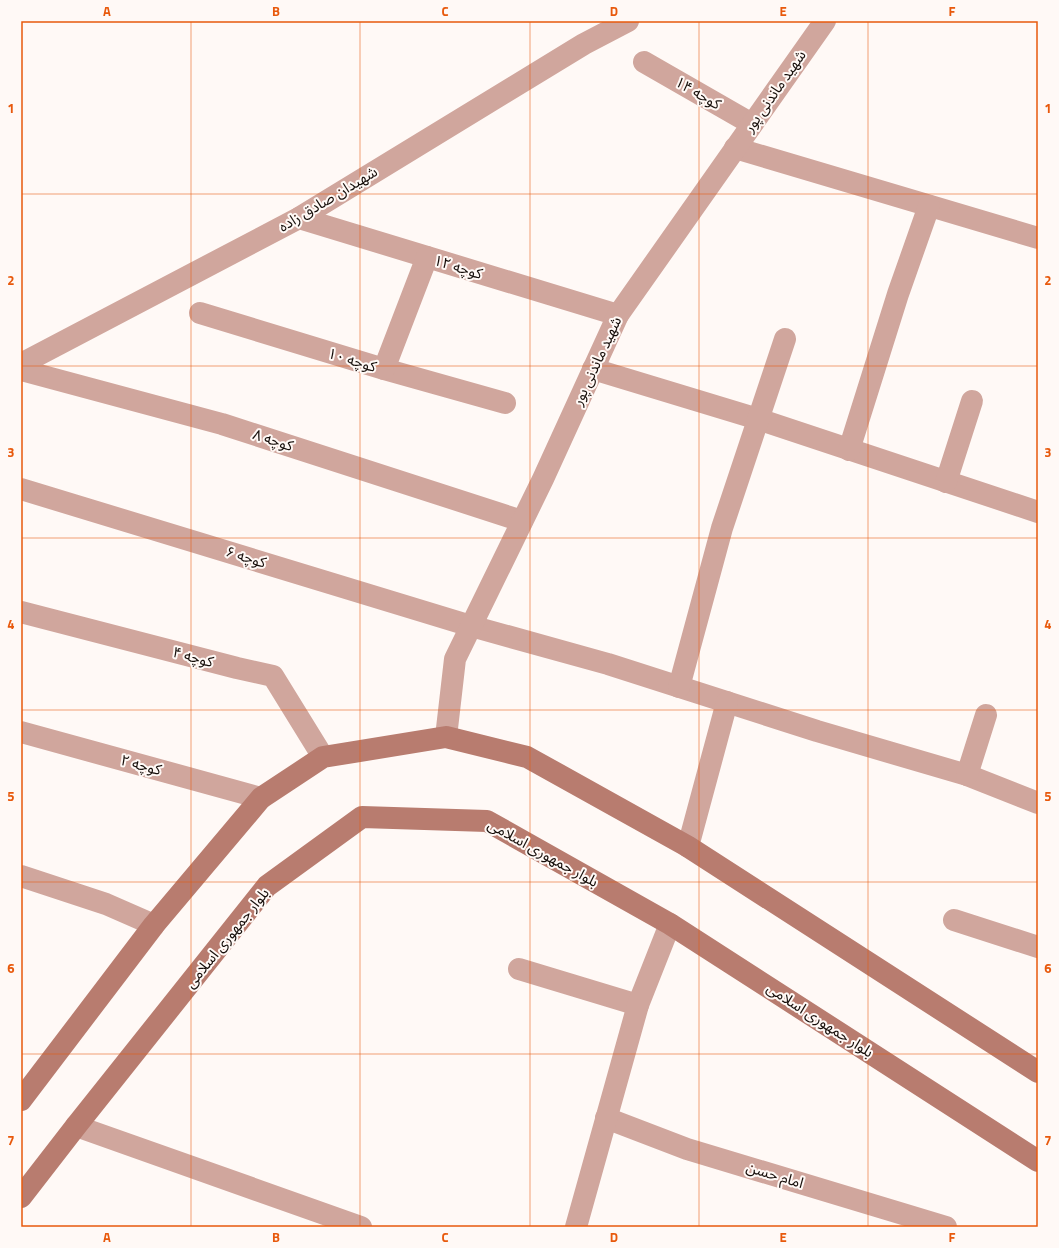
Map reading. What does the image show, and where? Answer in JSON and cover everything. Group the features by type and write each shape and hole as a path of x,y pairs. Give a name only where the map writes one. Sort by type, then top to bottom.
{"main road":[{"path":"23,1093 154,925 262,798 323,757 446,737 527,757 686,846 1038,1072"},
{"name":"بلوار جمهوری اسلامی","path":"21,1197 267,886 362,817 487,821 670,924 1038,1161"}],"street":[{"name":"شهیدان صادق زاده","path":"21,364 299,218 584,44 628,21"},
{"name":"شهید ماندنی پور","path":"446,737 455,659 522,521 618,315 825,21"},
{"name":"کوچه ۱۴","path":"644,62 752,124"},
{"path":"735,148 1038,238"},
{"path":"849,450 898,294 929,206"},
{"name":"کوچه ۱۲","path":"299,218 618,315"},
{"path":"384,369 427,257"},
{"name":"کوچه ۱۰","path":"200,313 384,369 504,403"},
{"path":"679,687 722,528 785,340"},
{"path":"593,369 758,419 1038,512"},
{"name":"کوچه ۸","path":"21,370 222,424 522,521"},
{"path":"946,482 972,400"},
{"name":"کوچه ۶","path":"21,489 471,626 608,664 817,731 967,775 1038,803"},
{"name":"کوچه ۴","path":"21,612 273,676 323,757"},
{"path":"686,846 689,843 727,702"},
{"path":"967,775 986,715"},
{"name":"کوچه ۲","path":"21,732 262,798"},
{"path":"21,876 106,904 154,925"},
{"path":"954,920 1038,947"},
{"path":"576,1227 638,1005 670,924"},
{"path":"518,969 638,1005"},
{"name":"امام حسن","path":"606,1118 687,1149 946,1227"},
{"path":"76,1126 361,1227"}]}
